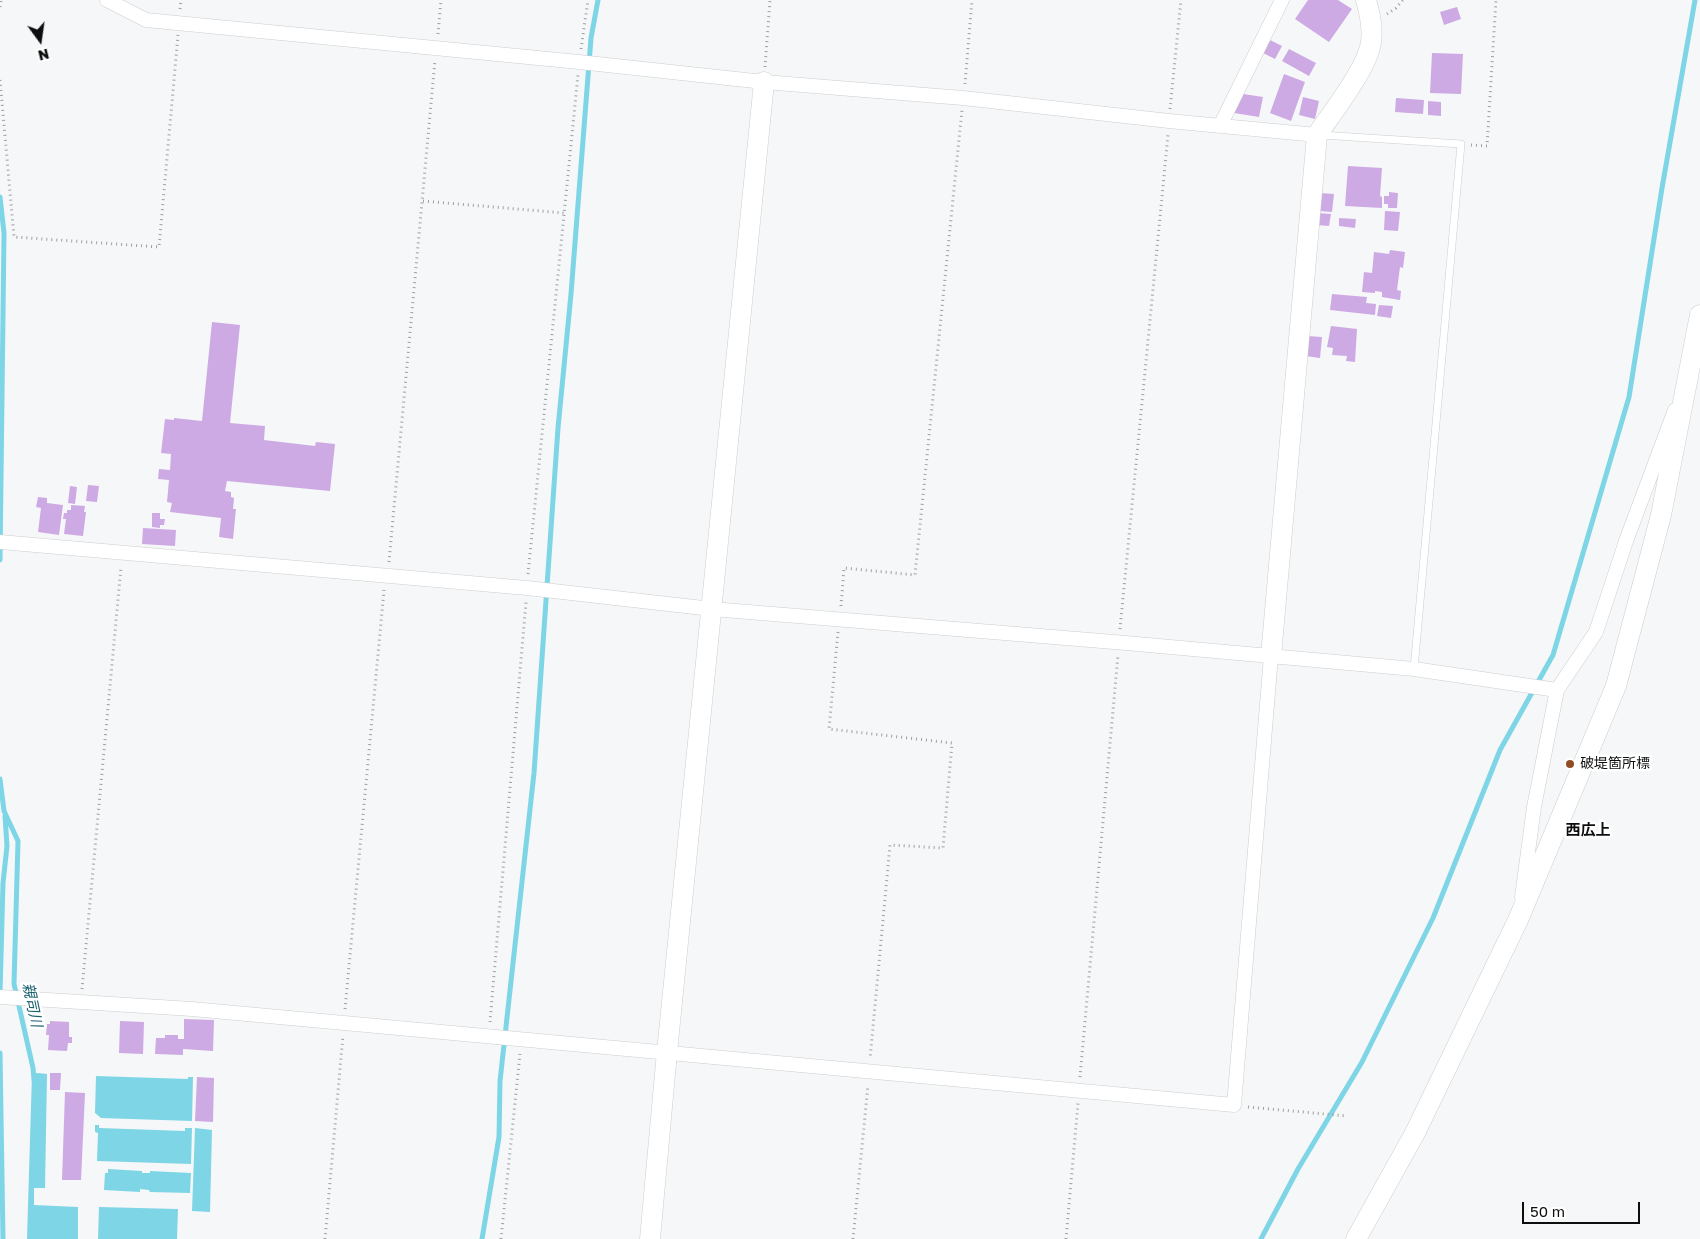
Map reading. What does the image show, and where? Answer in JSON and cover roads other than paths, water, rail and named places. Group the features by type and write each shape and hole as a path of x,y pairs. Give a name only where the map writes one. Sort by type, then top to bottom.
{"street":[{"path":"107,0 146,20 764,82 963,98 1317,135"},
{"path":"1220,126 1282,0"},
{"path":"0,997 192,1009 1234,1105 1317,135 1360,72 1371,44 1372,24 1366,0"},
{"path":"650,1239 764,82"},
{"path":"1356,1239 1415,1133 1518,920 1616,686 1661,514 1700,315"},
{"path":"1518,920 1534,807 1556,690 1596,632 1626,541 1689,374"},
{"path":"7,543 527,588 712,609 1119,642 1414,669 1556,690"}],"lane":[{"path":"1317,135 1461,144 1414,669"}],"water":[{"path":"32,1074 47,1074 45,1188 34,1188 34,1205 78,1207 78,1239 27,1239"},
{"path":"96,1076 188,1079 188,1077 193,1077 192,1121 101,1118 95,1113"},
{"path":"95,1125 99,1125 99,1128 185,1131 185,1128 192,1128 191,1164 97,1161 98,1133 95,1132"},
{"path":"195,1128 212,1130 210,1212 192,1211"},
{"path":"108,1169 142,1171 142,1173 150,1173 150,1171 191,1173 190,1193 150,1192 149,1190 140,1189 140,1192 104,1190 105,1173 108,1173"},
{"path":"99,1207 178,1209 177,1239 98,1239"}],"waterway":[{"path":"482,1239 499,1137 500,1081 534,773 558,428 571,294 591,38 598,0"},
{"path":"1261,1239 1298,1169 1362,1062 1433,918 1500,750 1553,655 1629,397 1662,188 1695,0"},
{"name":"親司川","path":"0,197 4,233 0,560"},
{"name":"親司川","path":"0,779 4,811 18,841 14,984 34,1080"},
{"path":"0,993 3,883 7,846 5,816"},
{"path":"0,1053 3,1239"}],"place":[{"name":"破堤箇所標","path":"1570,764"}],"district":[{"name":"西広上","path":"1588,830"}]}
